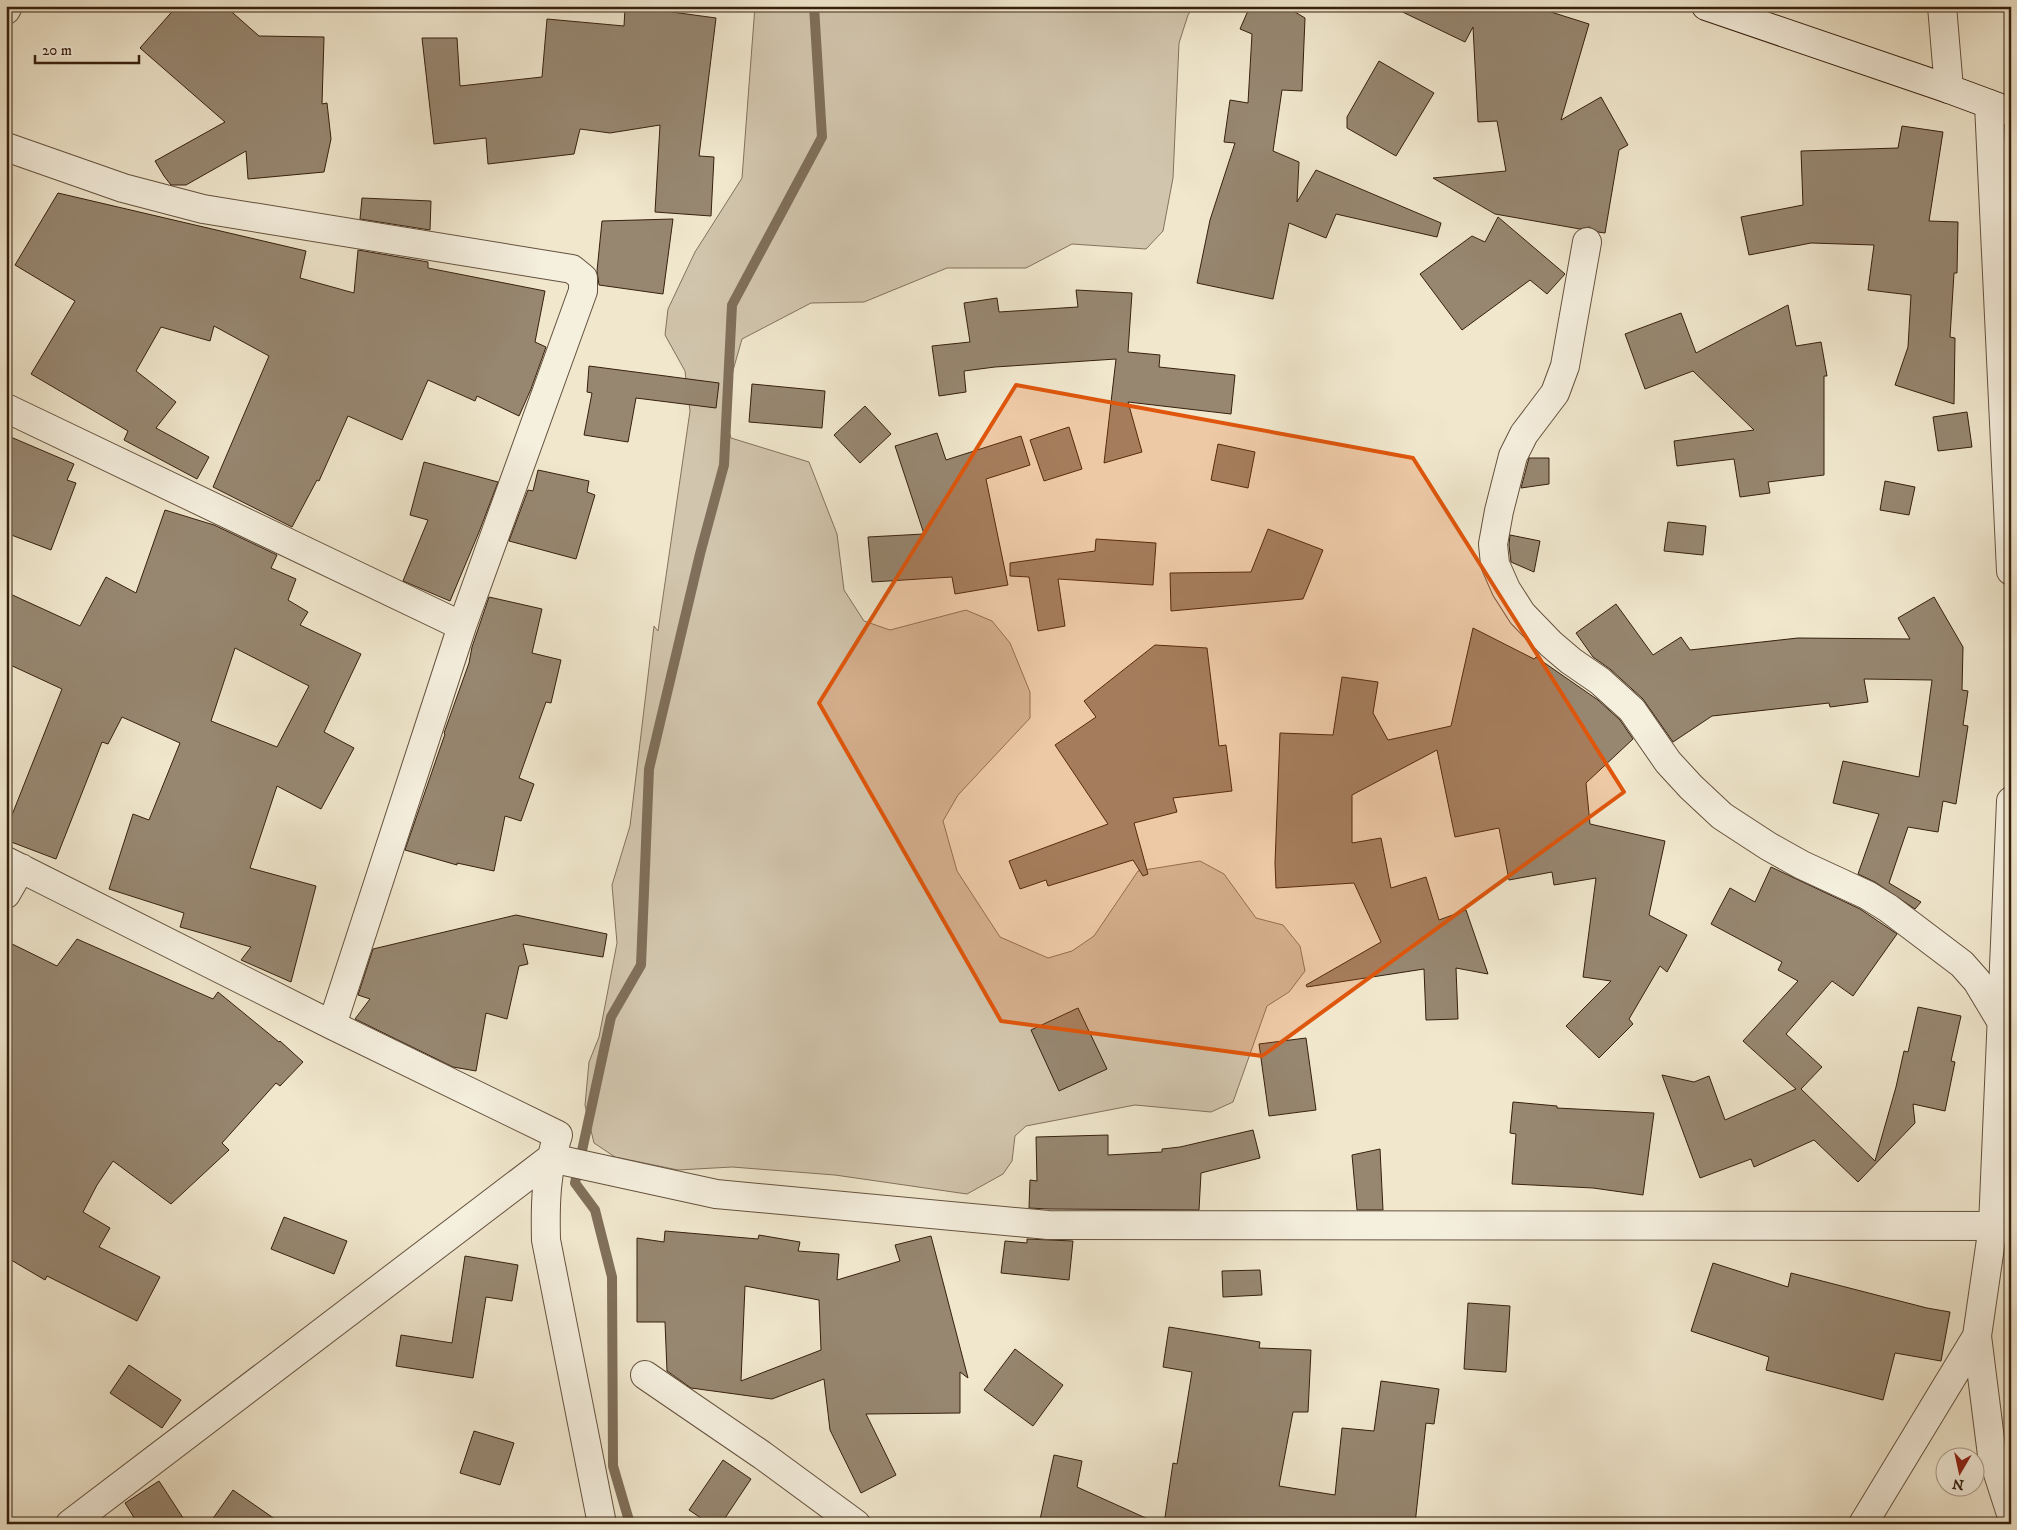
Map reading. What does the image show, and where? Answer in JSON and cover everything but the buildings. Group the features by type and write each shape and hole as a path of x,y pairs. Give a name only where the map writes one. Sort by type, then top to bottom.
{"street":[{"path":"6,10 8,6"},
{"path":"1706,6 2000,108 2011,571"},
{"path":"1942,6 1948,89"},
{"path":"6,147 123,188 203,209 572,269 583,278 583,291 462,626 332,1025"},
{"path":"1588,242 1565,366 1556,393 1524,434 1513,456 1499,511 1492,544 1495,564 1506,589 1522,614 1551,644 1571,661 1600,680 1632,710 1668,762 1722,816 1768,846 1802,865 1867,895 1910,924 1962,964 1977,981 2006,1025"},
{"path":"6,408 462,626"},
{"path":"1863,1524 1977,1336 2002,1226 2011,801"},
{"path":"6,894 14,865 332,1025 558,1135 551,1158 545,1201 546,1240 602,1524"},
{"path":"70,1524 551,1158 716,1194 1048,1225 2002,1226"},
{"path":"1977,1336 1992,1455 2011,1514"},
{"path":"645,1375 762,1455 856,1524"}],"highlighted area":[{"path":"1016,385 1413,458 1624,792 1262,1056 1001,1021 819,703"}],"shaded area":[{"path":"755,6 1194,6 1188,15 1179,43 1173,178 1163,231 1146,249 1072,244 1026,268 947,268 864,302 811,303 742,339 728,388 724,413 731,438 809,462 837,534 844,590 864,621 890,630 966,610 992,621 1010,643 1030,692 1030,718 958,795 943,821 957,871 1000,937 1048,958 1072,951 1094,936 1138,871 1200,861 1224,874 1256,918 1283,925 1300,946 1305,971 1289,992 1267,1006 1233,1102 1211,1112 1135,1105 1026,1126 1015,1136 1012,1161 1003,1174 967,1194 835,1175 732,1167 678,1170 615,1157 594,1143 585,1105 589,1062 599,1037 617,943 612,885 630,826 654,626 658,631 690,411 685,371 665,335 668,309 695,252 742,178"}],"waterway":[{"path":"630,1524 613,1466 612,1277 595,1210 575,1183 611,1017 641,965 649,769 700,554 724,465 732,305 822,137 814,6"}]}
